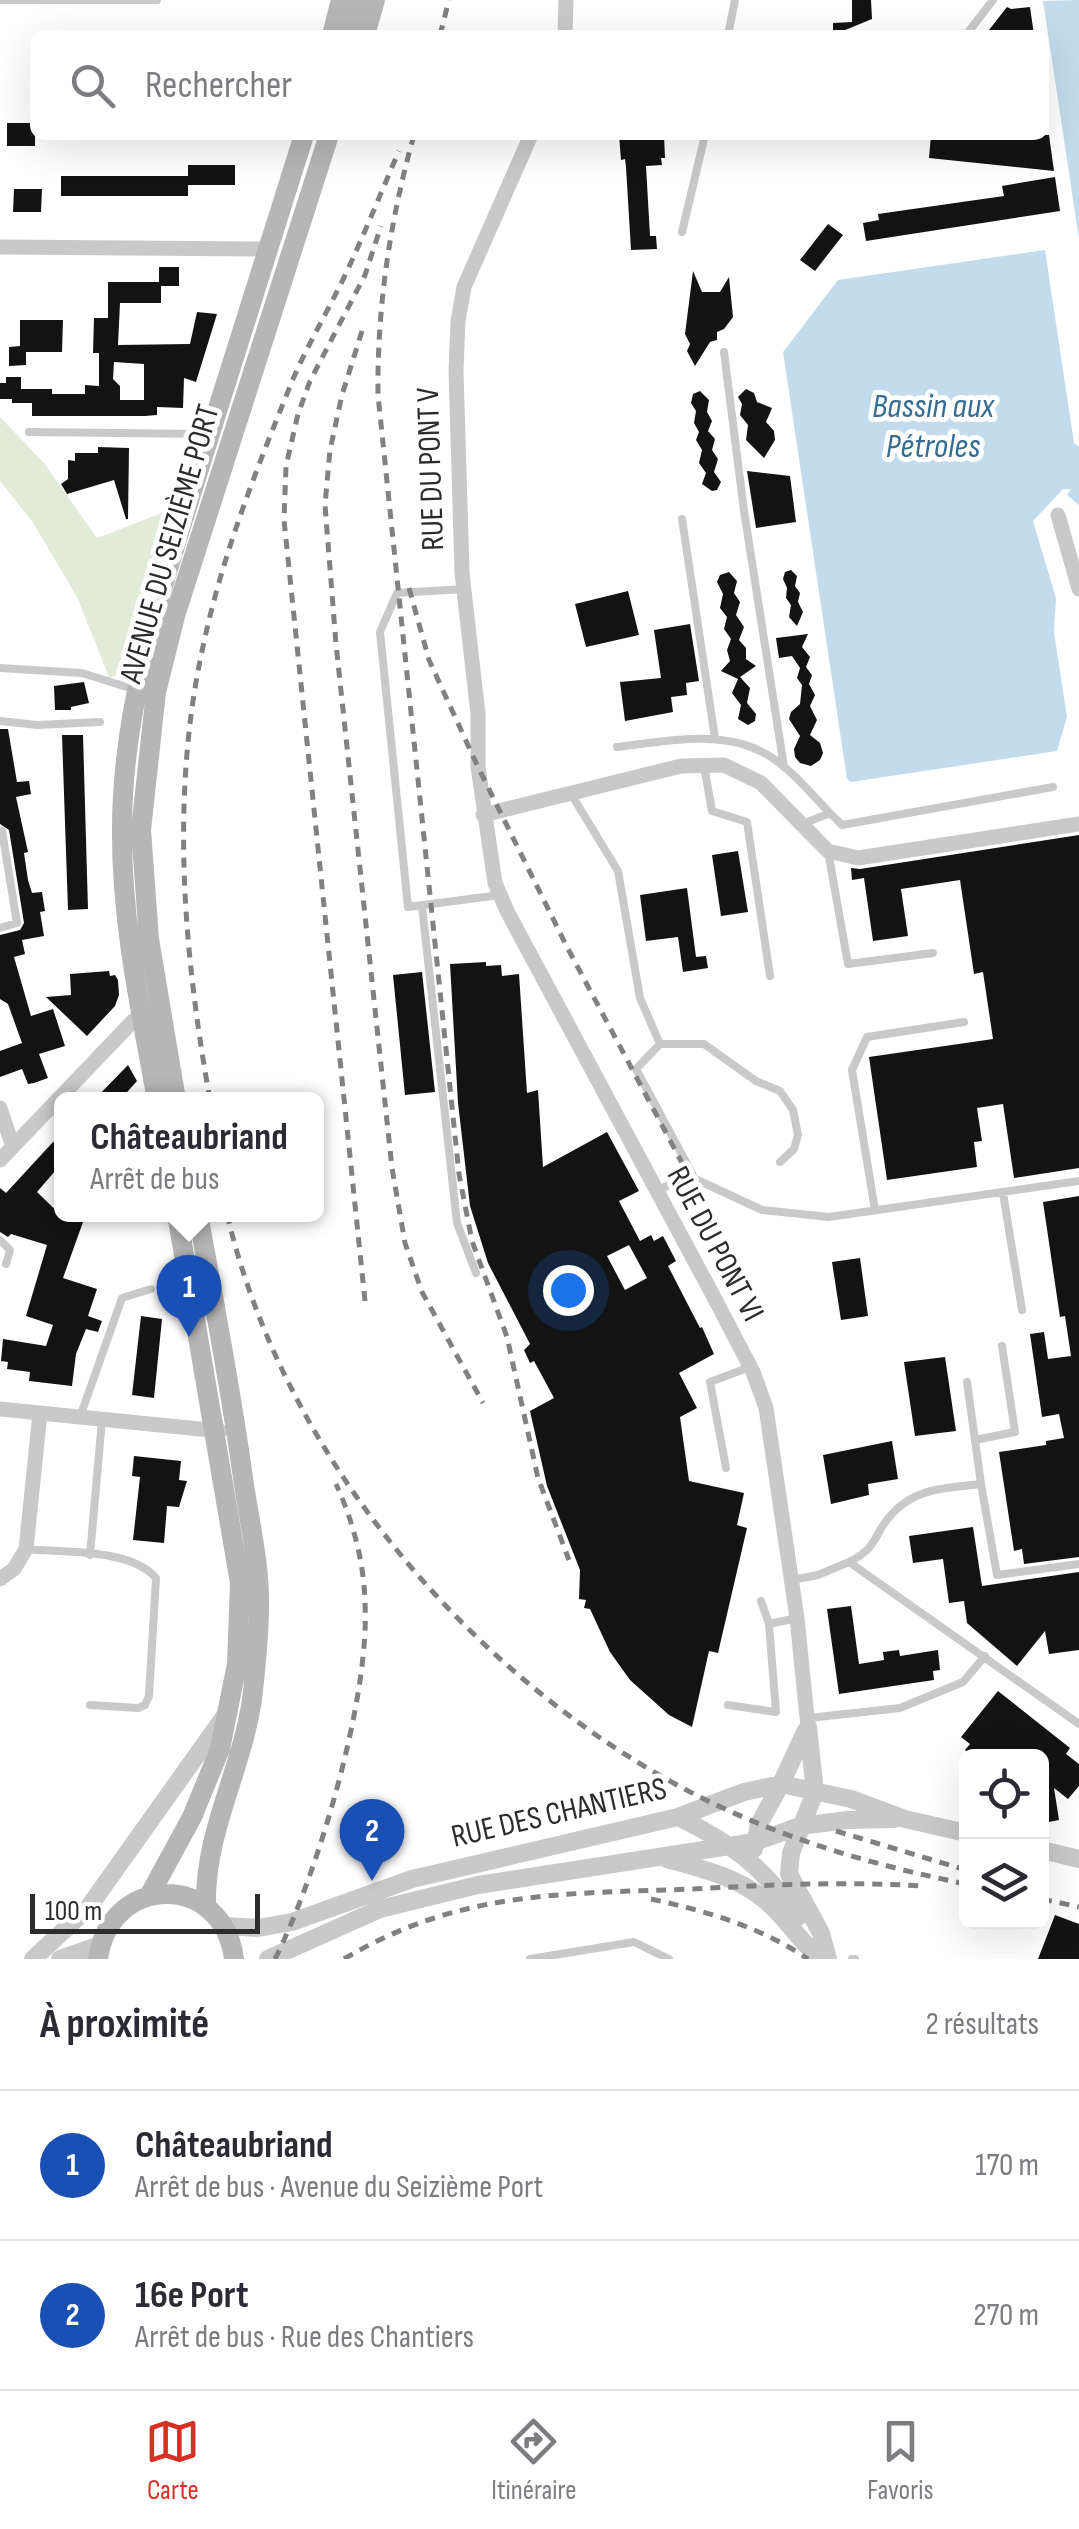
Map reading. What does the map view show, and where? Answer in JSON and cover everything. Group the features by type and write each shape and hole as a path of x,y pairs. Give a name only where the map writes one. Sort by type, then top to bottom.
{"main road":[{"path":"333,30 341,0"},
{"path":"349,30 357,0"},
{"path":"367,29 375,0"},
{"path":"367,29 383,0"},
{"name":"AVENUE DU SEIZIÈME PORT","path":"156,1092 131,946 122,831 136,690 158,602 302,140"},
{"name":"AVENUE DU SEIZIÈME PORT","path":"175,1092 149,938 141,830 156,692 175,616 326,141"},
{"path":"180,1222 258,1572 253,1695 238,1758 216,1823 206,1879 206,1906"},
{"path":"149,1896 192,1817 220,1749 237,1664 240,1583 226,1432 199,1222"},
{"path":"99,1952 118,1914 149,1896 169,1894 188,1897 206,1906 225,1926 234,1959"}],"street":[{"path":"565,30 566,0"},
{"name":"RUE DU PONT V","path":"483,815 478,714 464,589 456,370 458,321 464,286 529,140"},
{"path":"0,247 268,249"},
{"path":"1058,515 1079,589"},
{"path":"483,815 681,766 724,766 761,783 828,851 858,858 1079,824"},
{"name":"RUE DU PONT VI","path":"483,815 500,896 750,1367 766,1408 792,1580 808,1723"},
{"path":"64,1092 142,1016"},
{"path":"0,1160 54,1103"},
{"path":"0,1108 12,1146"},
{"path":"0,1409 226,1432"},
{"path":"0,1579 14,1569 26,1549 40,1413"},
{"path":"34,1959 88,1908 228,1712"},
{"path":"808,1723 762,1817 754,1864 771,1905 801,1942 825,1959"},
{"path":"808,1723 815,1792 790,1853 789,1874 820,1933 825,1959"},
{"name":"RUE DES CHANTIERS","path":"225,1926 276,1926 412,1879 678,1818 744,1792 781,1784 864,1802 905,1819 959,1831"},
{"path":"815,1792 848,1820"},
{"path":"678,1818 754,1864 777,1886 825,1959"},
{"name":"RUE DES CHANTIERS","path":"268,1959 380,1909 478,1885 728,1847 800,1826 905,1819"},
{"path":"1049,1852 1079,1859"},
{"path":"662,1858 726,1877 771,1905"},
{"path":"60,1959 99,1952"}],"lane":[{"path":"0,0 156,0"},
{"path":"729,30 735,0"},
{"path":"970,30 993,0"},
{"path":"682,232 704,140"},
{"path":"724,352 784,767"},
{"path":"30,432 210,435"},
{"path":"682,519 715,738"},
{"path":"464,589 397,592 380,632 408,908 500,896"},
{"path":"0,668 82,674 136,690"},
{"path":"0,721 37,725 100,722"},
{"path":"617,746 715,738 760,750 784,767 842,825 1053,786"},
{"path":"704,766 712,812 748,822 770,976"},
{"path":"571,794 618,871 640,998 660,1044"},
{"path":"800,825 830,813"},
{"path":"0,928 17,923 2,831"},
{"path":"828,851 848,964 933,953"},
{"path":"422,906 457,1223 476,1273"},
{"path":"875,1210 852,1070 867,1037 964,1022"},
{"path":"695,1179 636,1069 660,1044 704,1044 756,1080 780,1091 793,1110 798,1135 794,1149 780,1162"},
{"path":"656,1192 688,1176 762,1210 829,1217 1079,1182"},
{"path":"1003,1193 1022,1310"},
{"path":"0,1240 10,1250 6,1264"},
{"path":"80,1417 122,1298 152,1289"},
{"path":"975,1440 1015,1432 1002,1346"},
{"path":"726,1468 710,1382 750,1367"},
{"path":"967,1382 997,1576 1079,1564"},
{"path":"90,1555 102,1419"},
{"path":"792,1580 818,1575 872,1548 891,1515 922,1491 981,1484"},
{"path":"26,1549 137,1562 156,1578 149,1696 138,1708 90,1705"},
{"path":"849,1562 1079,1724"},
{"path":"728,1705 776,1712 769,1624 761,1602"},
{"path":"769,1624 797,1618"},
{"path":"808,1723 900,1708 963,1682 985,1656"},
{"path":"530,1959 634,1942 669,1959"}],"green space":[{"path":"0,417 44,463 97,538 167,511 135,618 125,675 109,677 77,597 32,521 0,481"}],"water":[{"path":"1079,0 1079,239 1049,30 1043,1"},
{"name":"Bassin aux Pétroles","path":"1045,250 1074,443 1079,447 1079,505 1067,495 1071,489 1063,489 1033,521 1056,598 1054,632 1067,717 1057,751 851,782 847,779 783,352 838,280"}],"building":[{"path":"852,0 871,0 872,19 845,30 833,30 833,23 852,22"},
{"path":"1007,7 1030,7 1033,30 989,30"},
{"path":"7,123 30,123 30,140 35,140 35,146 7,146"},
{"path":"1049,135 1054,171 929,158 931,140 1049,140"},
{"path":"619,140 664,140 662,165 646,166 650,236 656,236 657,249 631,250 626,167 625,159 621,160"},
{"path":"188,165 235,165 235,185 188,185"},
{"path":"61,176 188,176 188,196 61,196"},
{"path":"1055,177 1060,211 866,241 863,223 879,220 878,214 1004,196 1002,186"},
{"path":"14,189 42,189 41,212 13,212"},
{"path":"828,224 843,235 815,271 800,260"},
{"path":"159,267 179,267 179,286 161,286 161,303 120,303 118,345 190,344 197,312 217,314 196,382 184,378 183,408 157,407 157,415 145,416 32,416 32,403 0,399 0,383 6,383 6,377 21,377 21,389 52,389 52,394 85,394 85,385 99,386 99,353 93,353 94,318 108,318 108,282 159,282","holes":["114,362 144,364 144,400 120,400 120,386 113,379"]},
{"path":"693,271 702,292 720,292 729,277 733,317 717,332 717,340 710,342 695,366 687,351 690,344 685,334"},
{"path":"20,320 63,320 62,352 26,352 26,365 9,366 9,347 20,346"},
{"path":"746,389 754,393 757,402 772,408 766,422 774,431 775,440 764,458 746,440 748,425 740,415 742,404 738,397"},
{"path":"700,391 709,400 707,412 712,421 708,431 715,439 712,450 718,459 714,472 721,482 712,491 702,484 706,473 699,463 702,450 696,440 699,432 691,403 693,394"},
{"path":"98,447 129,448 128,519 114,480 67,494 61,484 68,479 68,460 75,461 75,453 98,453"},
{"path":"747,471 790,476 796,522 756,528"},
{"path":"791,570 797,576 795,586 803,612 797,626 789,617 791,605 783,579 785,572"},
{"path":"729,572 737,581 734,593 740,602 736,615 744,627 739,640 746,648 746,659 756,666 740,677 750,688 747,703 756,714 755,721 748,725 738,719 741,705 732,693 738,679 721,671 730,661 727,650 731,639 724,629 727,617 720,608 723,594 717,582 720,575"},
{"path":"628,591 639,635 586,647 575,604"},
{"path":"690,624 699,681 686,683 687,695 671,697 673,712 625,721 620,682 661,678 654,630"},
{"path":"808,634 802,647 810,657 806,667 812,675 809,684 815,695 810,706 817,720 810,735 820,743 823,753 811,766 795,757 800,736 789,719 800,704 800,668 792,656 779,658 776,638"},
{"path":"84,682 89,703 71,710 55,710 54,686"},
{"path":"0,729 8,729 17,782 29,781 31,794 16,797 28,852 24,853 28,880 32,893 42,892 45,911 40,912 44,936 22,940 25,954 14,957 31,1016 53,1009 65,1046 39,1054 48,1078 28,1084 22,1069 0,1077 0,1051 22,1043 8,1004 0,999 0,935 20,930 24,923 9,830 0,824"},
{"path":"62,735 83,735 88,909 68,910"},
{"path":"1079,835 1079,1168 1014,1178 1003,1104 977,1108 982,1141 974,1142 977,1167 887,1180 869,1057 993,1039 983,972 974,974 960,880 901,889 908,936 873,941 864,878 852,880 851,868"},
{"path":"738,851 748,912 721,916 712,855"},
{"path":"687,888 696,957 706,956 708,968 683,972 678,937 646,941 640,895"},
{"path":"486,962 486,966 501,965 502,976 519,974 527,1093 538,1090 543,1167 607,1132 639,1191 619,1201 640,1241 651,1235 654,1241 663,1236 676,1261 668,1266 714,1354 679,1373 697,1408 680,1417 689,1481 744,1493 737,1525 747,1528 718,1653 709,1651 692,1727 669,1715 630,1680 610,1652 590,1609 584,1608 586,1600 579,1599 580,1570 547,1486 530,1411 554,1398 524,1350 530,1344 488,1263 470,1206 458,1103 450,964","holes":["629,1245 647,1278 625,1290 607,1256"]},
{"path":"109,971 118,980 119,995 115,1006 87,1036 46,997 71,995 70,974"},
{"path":"422,972 435,1092 405,1095 393,975"},
{"path":"128,1065 137,1081 127,1092 102,1092"},
{"path":"54,1143 54,1172 37,1192 54,1208 54,1222 83,1222 63,1278 97,1289 88,1316 102,1321 98,1332 86,1329 76,1354 72,1386 29,1381 30,1372 7,1369 8,1362 1,1361 3,1339 46,1346 53,1325 26,1316 47,1245 0,1232 0,1188 6,1193"},
{"path":"1079,1196 1079,1557 1024,1564 1022,1549 1014,1551 999,1452 1046,1445 1046,1441 1064,1438 1059,1414 1042,1417 1030,1334 1044,1332 1048,1359 1071,1356 1065,1316 1060,1317 1043,1202"},
{"path":"860,1258 868,1316 841,1320 832,1262"},
{"path":"141,1316 162,1319 154,1398 132,1395"},
{"path":"945,1357 956,1431 915,1436 904,1362"},
{"path":"892,1441 898,1479 868,1484 869,1495 831,1504 823,1455"},
{"path":"134,1456 181,1461 179,1480 187,1481 179,1507 167,1506 164,1543 133,1540 140,1477 132,1476"},
{"path":"973,1527 982,1586 1079,1572 1079,1650 1049,1654 1045,1631 1017,1666 967,1623 964,1601 949,1603 943,1559 913,1563 909,1536"},
{"path":"851,1606 859,1664 884,1660 883,1652 899,1650 900,1656 938,1650 940,1670 933,1671 934,1680 839,1694 827,1609"},
{"path":"998,1691 1070,1748 1066,1754 1079,1764 1079,1786 1068,1799 1054,1788 1059,1820 1049,1822 1049,1749 966,1749 970,1744 961,1737"},
{"path":"1055,1915 1079,1924 1079,1959 1038,1959"}],"railway":[{"path":"441,30 449,0"},
{"path":"413,140 387,264 378,395 459,1174 472,1241 507,1337 538,1478 569,1560"},
{"path":"209,1092 193,986 184,871 187,756 204,642 231,543 278,416 399,151"},
{"path":"365,1301 284,520 286,466 298,414 310,381 365,275 381,226"},
{"path":"362,331 330,450 325,505 336,644 392,1168 405,1243 422,1292 483,1403"},
{"path":"409,588 429,660 478,767 567,947 689,1176"},
{"path":"229,1222 254,1304 293,1392 342,1475 399,1553 464,1625 536,1690 613,1746 694,1794 827,1848 959,1882"},
{"path":"275,1959 324,1834 359,1687 364,1642 362,1572 352,1527 336,1484"},
{"path":"836,1831 959,1868"},
{"path":"344,1959 429,1920 513,1900 600,1892 778,1885 922,1886"},
{"path":"651,1899 732,1921 808,1959"},
{"path":"1049,1901 1079,1907"}],"place":[{"name":"Châteaubriand","path":"189,1337"},
{"name":"16e Port","path":"372,1881"}]}
